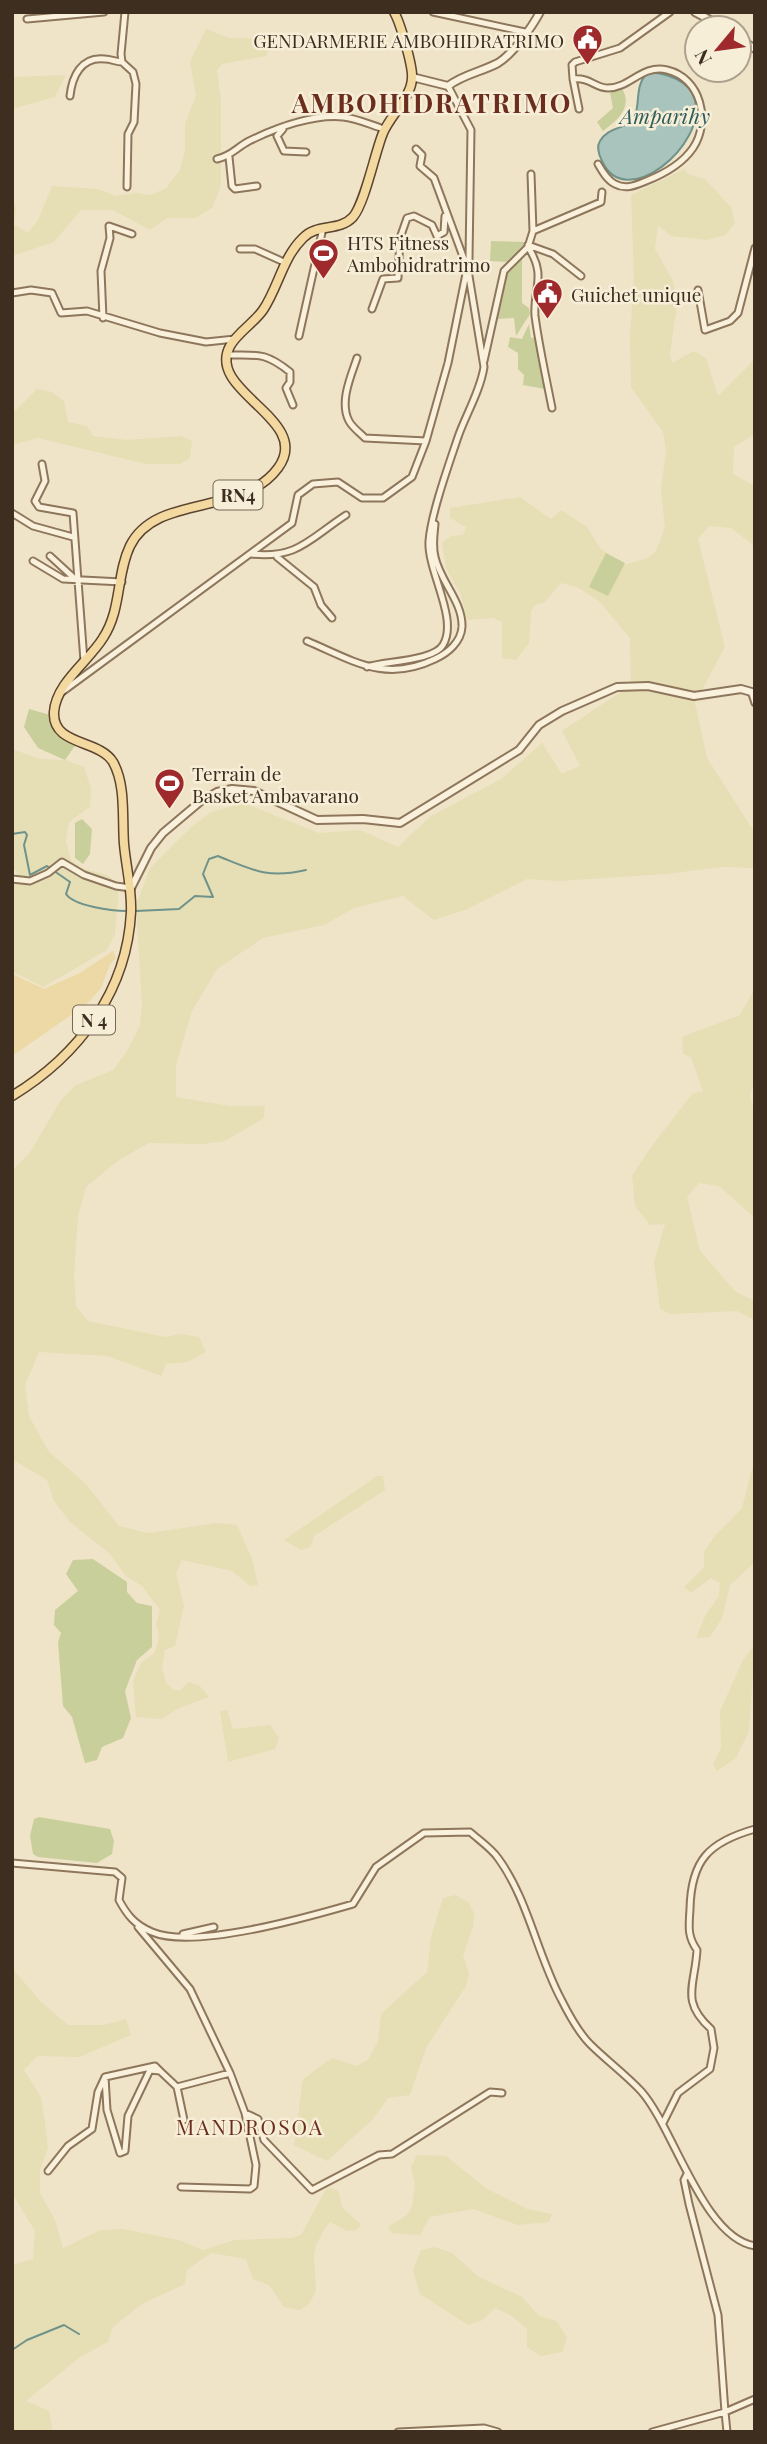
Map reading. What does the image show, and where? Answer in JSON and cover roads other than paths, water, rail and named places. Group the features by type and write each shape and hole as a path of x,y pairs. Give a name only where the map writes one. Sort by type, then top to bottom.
{"main road":[{"path":"227,355 235,340 262,311 302,238 323,228 340,225 354,215 384,129 412,77 397,13"},
{"name":"RN4","path":"59,694 102,641 112,622 129,548 141,530 167,514 215,503 256,488 273,474 285,457 287,451 282,435 266,412 233,380 227,355"},
{"path":"59,694 54,712 59,729 74,740 103,751 119,776 131,888"},
{"name":"N 4","path":"12,1096 57,1064 84,1036 111,991 122,962 131,911 131,888"}],"street":[{"path":"27,19 104,12"},
{"path":"122,62 120,39 125,12"},
{"path":"433,12 525,32"},
{"path":"412,77 448,86 459,78 500,62 517,47 540,12"},
{"path":"579,109 572,65 620,48 670,12"},
{"path":"70,96 72,77 81,67 98,59 122,62 133,72 136,84 134,122 128,134 127,187"},
{"path":"573,79 589,79 604,88 614,87 643,71 665,69 682,76 697,92 703,108 695,144 680,163 654,178 631,187 619,186 613,183 597,164"},
{"path":"59,694 292,523 298,495 313,484 338,482 362,498 383,498 412,477 426,441 449,363 468,270 471,130 448,86"},
{"path":"217,159 229,157 240,146 283,127 312,120 342,117 384,129"},
{"path":"283,127 277,136 284,151 306,152"},
{"path":"416,149 422,155 420,166 433,178 468,270 484,362"},
{"path":"229,157 232,186 235,189 257,186"},
{"path":"367,667 430,654 441,649 447,638 448,628 429,548 458,437 482,379 504,271 528,246 533,231 531,174"},
{"path":"533,231 601,202 602,192"},
{"path":"372,309 379,282 383,279 398,278 400,238 407,218 414,216 427,222 432,225 436,235 440,236 444,232 445,211"},
{"path":"103,318 101,271 110,239 109,226 132,234"},
{"path":"299,336 323,228"},
{"path":"528,246 553,254 581,276"},
{"path":"528,246 536,263 540,285 535,312 552,408"},
{"path":"698,290 705,330 730,321 738,313 755,248"},
{"path":"240,249 255,250 286,263"},
{"path":"12,293 31,290 52,293 61,313 87,312 206,342 235,340"},
{"path":"227,355 268,355 290,372 290,382 286,388 293,405"},
{"path":"358,358 346,405 349,422 365,438 426,441"},
{"path":"42,464 45,481 35,501 39,507 73,513 84,661"},
{"path":"12,513 33,526 46,527 55,534 73,537"},
{"path":"251,554 277,557 292,552 346,515"},
{"path":"307,641 367,667 396,672 441,657 458,639 462,628 460,614 435,558 435,518"},
{"path":"50,556 77,580"},
{"path":"277,557 314,587 321,605 332,618"},
{"path":"33,561 63,579 122,582"},
{"path":"12,879 30,881 48,873 57,863 62,862 83,874 116,886 131,888 151,848 163,833 201,801 218,792 232,789 254,791 317,820 363,819 400,823 519,750 539,725 562,711 617,687 648,686 694,696 741,689 753,693 755,703"},
{"path":"662,2123 678,2094 710,2069 714,2048 711,2029 696,2015 691,2000 697,1950 688,1938 692,1880 701,1860 725,1838 755,1829"},
{"path":"134,1922 155,1934 197,1937 249,1929 353,1904 376,1867 424,1833 470,1832 497,1857 539,1943 560,1998 587,2042 642,2092 662,2123 687,2174 726,2231 743,2244 755,2248"},
{"path":"12,1863 115,1872 121,1878 118,1899 190,1989 230,2073 245,2113 256,2165 254,2186 243,2190 181,2187"},
{"path":"177,1935 214,1927"},
{"path":"48,2171 68,2146 92,2129 98,2092 106,2077 155,2066 177,2087 184,2120"},
{"path":"106,2077 107,2110 120,2153 125,2151 128,2116 136,2095 150,2070 160,2071"},
{"path":"177,2087 230,2073"},
{"path":"245,2113 258,2119 264,2140 312,2190 379,2155 392,2154 489,2092 502,2093"},
{"path":"687,2174 684,2180 689,2204 718,2315 727,2432"},
{"path":"652,2432 725,2412 755,2399"},
{"path":"398,2432 484,2428 498,2432"}],"water":[{"name":"Amparihy","path":"648,72 662,74 688,87 695,100 695,118 689,136 677,153 662,167 645,176 628,180 613,175 602,161 598,146 603,137 628,124 635,116 643,78"}],"waterway":[{"path":"12,834 25,832 27,835 24,845 30,875 47,866 70,882 66,894 77,902 127,911"},
{"path":"136,911 179,909 195,896 213,897 203,874 209,859 218,856 260,872 281,874 306,870"},
{"path":"12,2350 27,2340 64,2325 79,2334"}],"place":[{"name":"GENDARMERIE AMBOHIDRATRIMO","path":"587,67"},
{"name":"HTS Fitness Ambohidratrimo","path":"324,280"},
{"name":"Guichet unique","path":"548,321"},
{"name":"Terrain de Basket Ambavarano","path":"169,811"}],"district":[{"name":"AMBOHIDRATRIMO","path":"432,102"},
{"name":"MANDROSOA","path":"250,2126"}]}
